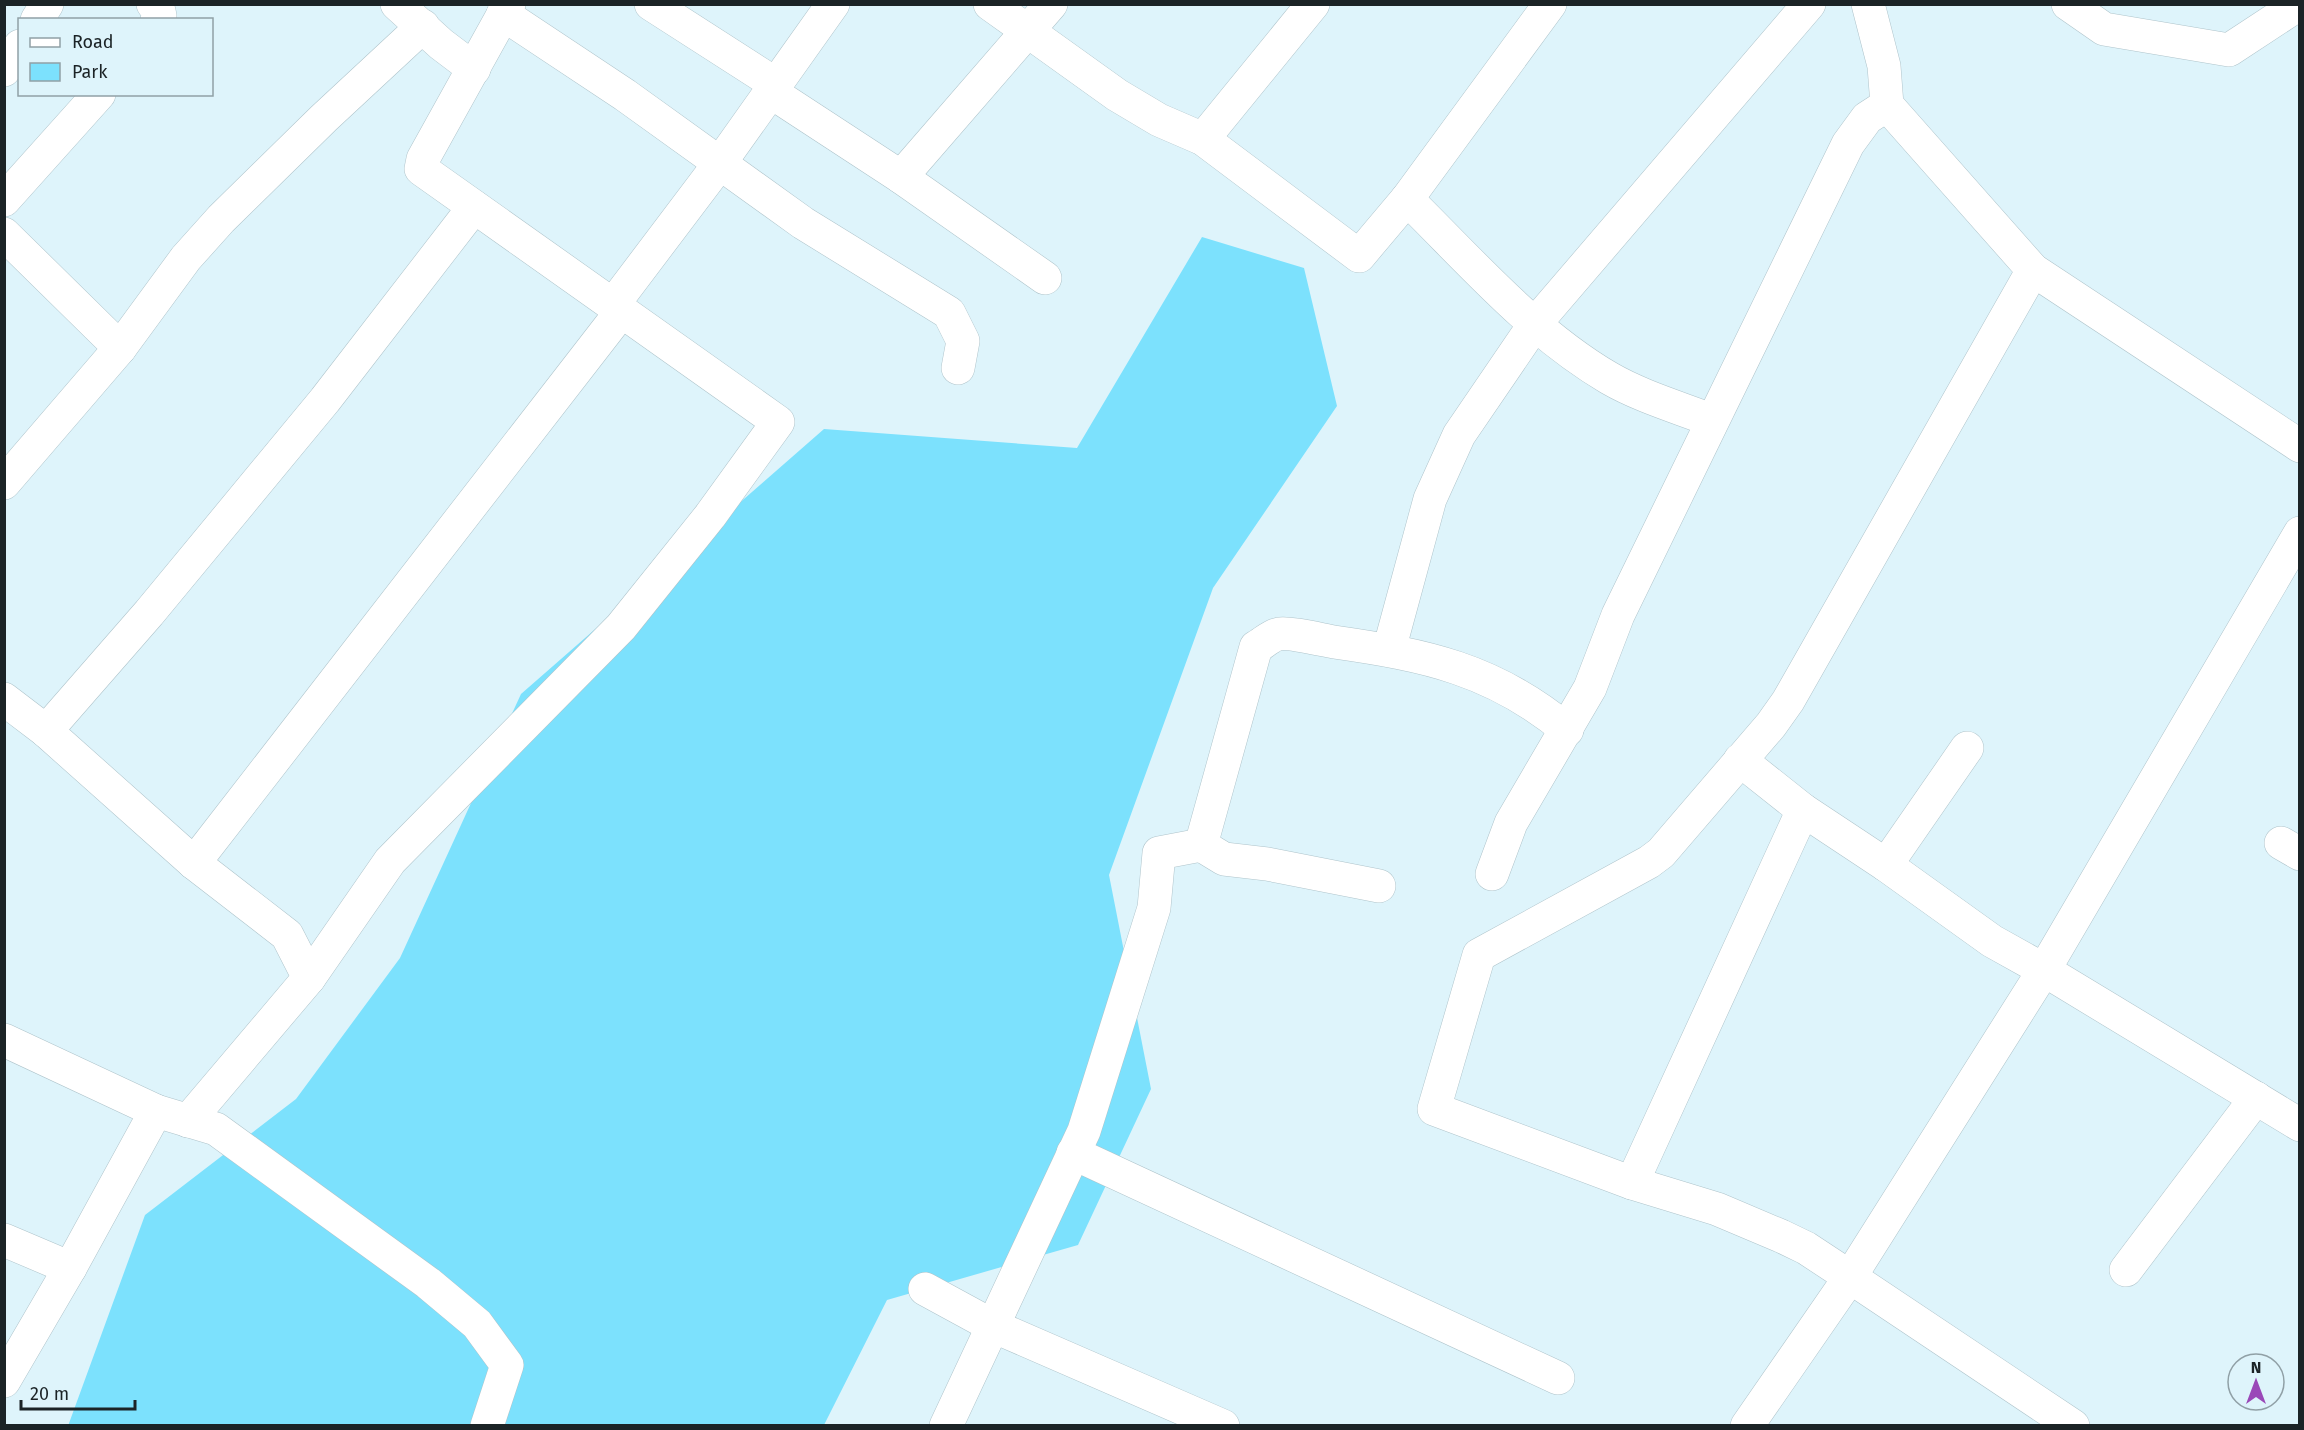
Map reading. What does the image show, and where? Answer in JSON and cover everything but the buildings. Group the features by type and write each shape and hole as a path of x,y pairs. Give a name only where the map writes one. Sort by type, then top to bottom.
{"street":[{"path":"38,18 47,4"},
{"path":"153,4 159,11 158,18"},
{"path":"397,4 441,44 474,69"},
{"path":"651,4 1045,278"},
{"path":"194,863 617,309 833,4"},
{"path":"990,4 1028,29 1117,95 1159,120 1203,139 1359,256 1407,199 1550,4"},
{"path":"901,177 1051,4"},
{"path":"1203,139 1313,4"},
{"path":"1389,650 1430,500 1459,435 1534,325 1809,4"},
{"path":"1868,4 1884,66 1887,105 2033,270 2300,446"},
{"path":"2068,4 2104,29 2229,50 2299,4"},
{"path":"188,1120 309,978 390,861 621,627 710,516 778,422 423,172 421,165 506,9 802,223 949,313 963,341 958,368"},
{"path":"4,483 120,348 186,258 221,219 324,118 423,26"},
{"path":"4,70 18,49"},
{"path":"4,200 97,96"},
{"path":"1492,874 1511,823 1590,688 1618,615 1711,420 1848,144 1867,118 1887,105"},
{"path":"1407,199 1534,325 1610,379 1711,420"},
{"path":"46,731 149,613 325,400 474,207"},
{"path":"4,234 120,348"},
{"path":"2033,270 1788,701 1772,725 1661,853 1649,862 1479,955 1434,1109 1632,1183 1717,1209 1806,1248 2073,1425"},
{"path":"1747,1425 1850,1277 2044,970 2300,533"},
{"path":"1201,845 1256,647 1279,634 1389,650 1464,669 1509,689 1542,710 1567,730"},
{"path":"4,699 46,731 194,863 287,935 309,978"},
{"path":"1886,865 1967,748"},
{"path":"1740,760 1803,810 1886,865 1992,941 2300,1125"},
{"path":"1632,1183 1803,810"},
{"path":"946,1425 1084,1131 1154,908 1159,853 1201,845 1224,859 1267,864 1379,886"},
{"path":"4,1040 156,1111 216,1129 428,1283 477,1324 507,1365 487,1425"},
{"path":"2126,1270 2256,1098"},
{"path":"4,1382 156,1111"},
{"path":"1073,1153 1558,1378"},
{"path":"4,1240 70,1268"},
{"path":"925,1289 993,1326 1223,1425"}],"green space":[{"path":"1202,237 1304,268 1337,406 1213,588 1109,875 1151,1089 1078,1245 887,1300 824,1425 68,1426 145,1215 296,1099 400,958 521,694 824,429 1077,448"}]}
